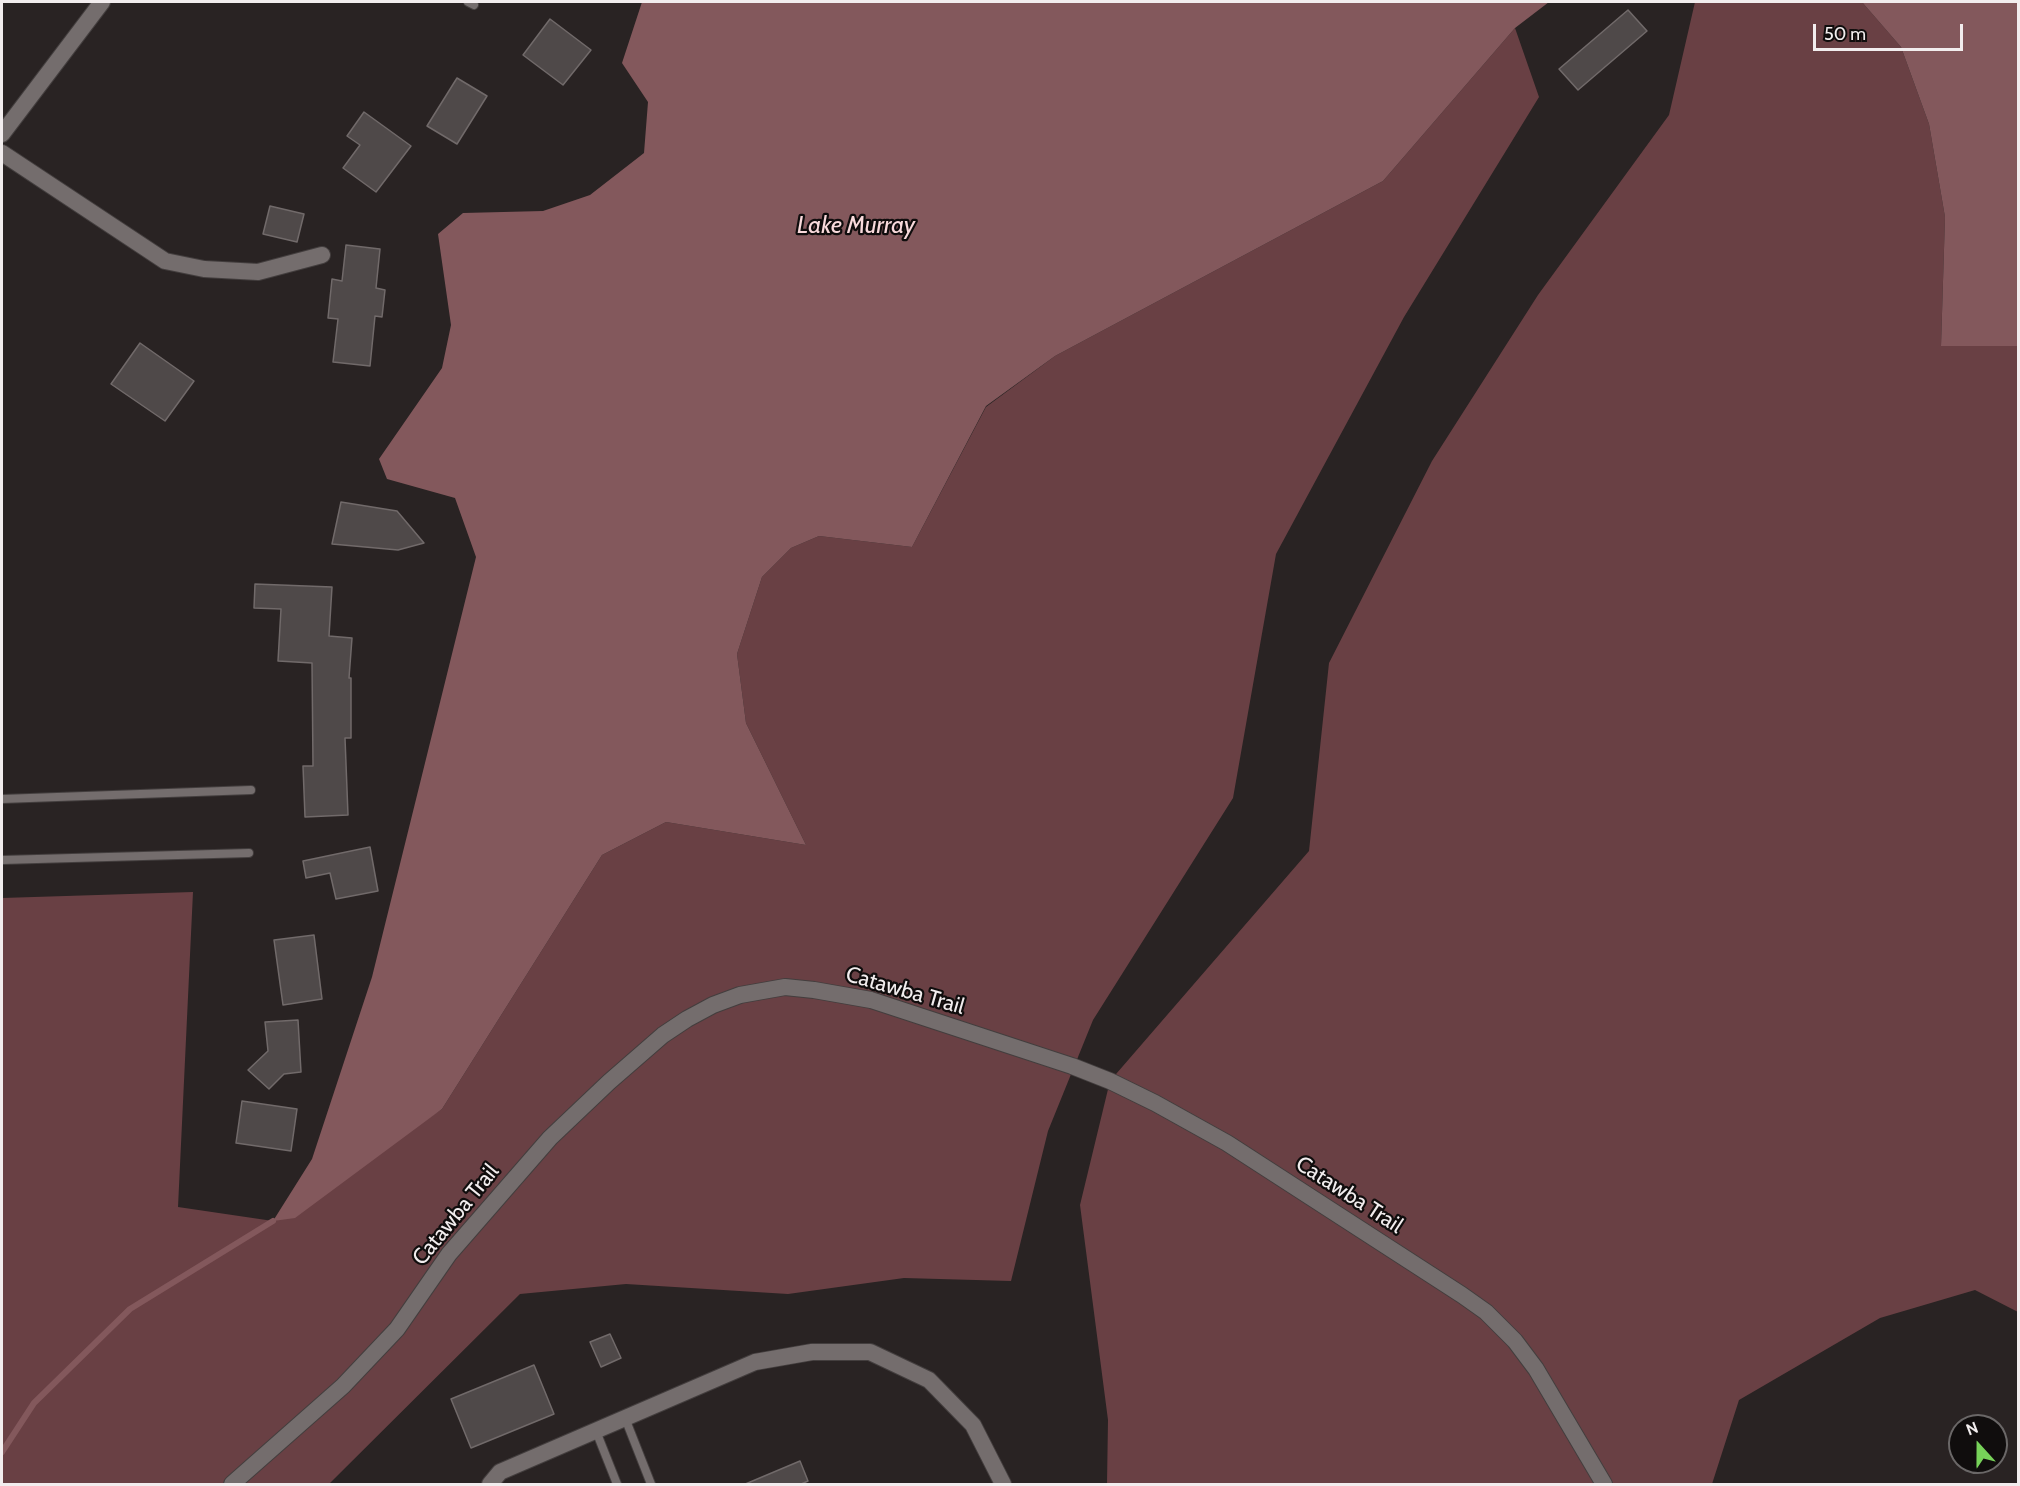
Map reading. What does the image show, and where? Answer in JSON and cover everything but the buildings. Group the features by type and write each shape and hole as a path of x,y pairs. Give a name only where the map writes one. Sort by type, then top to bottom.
{"street":[{"path":"2,134 102,2"},
{"path":"2,153 165,261 204,269 258,272 322,255"},
{"name":"Catawba Trail","path":"232,1485 343,1386 389,1337 449,1254 550,1138 609,1083 663,1035 687,1019 713,1005 740,995 785,987 871,1000 1072,1066 1155,1103 1227,1143 1486,1312 1515,1341 1536,1369 1604,1485"},
{"path":"490,1485 500,1472 755,1362 812,1352 870,1352 930,1380 973,1425 1003,1485"}],"lane":[{"path":"2,799 251,790"},
{"path":"2,860 249,853"},
{"path":"625,1418 651,1485"},
{"path":"596,1431 617,1485"}],"shaded area":[{"path":"1695,2 1862,2 1901,47 1929,124 1945,217 1941,345 2018,346 2018,1312 1975,1290 1880,1318 1739,1400 1712,1484 1107,1484 1108,1420 1080,1205 1110,1081 1309,851 1329,663 1432,461 1538,295 1669,115"},
{"path":"1515,28 1539,97 1404,317 1276,554 1233,798 1093,1020 1048,1131 1011,1281 904,1278 788,1294 626,1284 520,1294 329,1484 2,1484 2,898 193,892 178,1207 273,1221 442,1109 602,855 666,822 806,845 746,723 737,654 762,577 791,548 819,536 912,547 986,407 1055,356 1383,181"}],"water":[{"name":"Lake Murray","path":"642,2 1549,2 1515,28 1383,181 1055,356 986,406 912,547 819,536 791,548 762,577 737,654 746,723 806,845 666,822 602,855 442,1109 295,1218 273,1221 312,1159 372,977 476,557 455,498 387,479 379,459 442,368 451,325 438,234 463,213 543,211 590,195 644,153 648,102 622,63"},
{"path":"1862,2 2018,2 2018,346 1941,346 1945,217 1929,124 1901,47"}],"waterway":[{"path":"2,1452 34,1403 130,1309 273,1221"}]}
